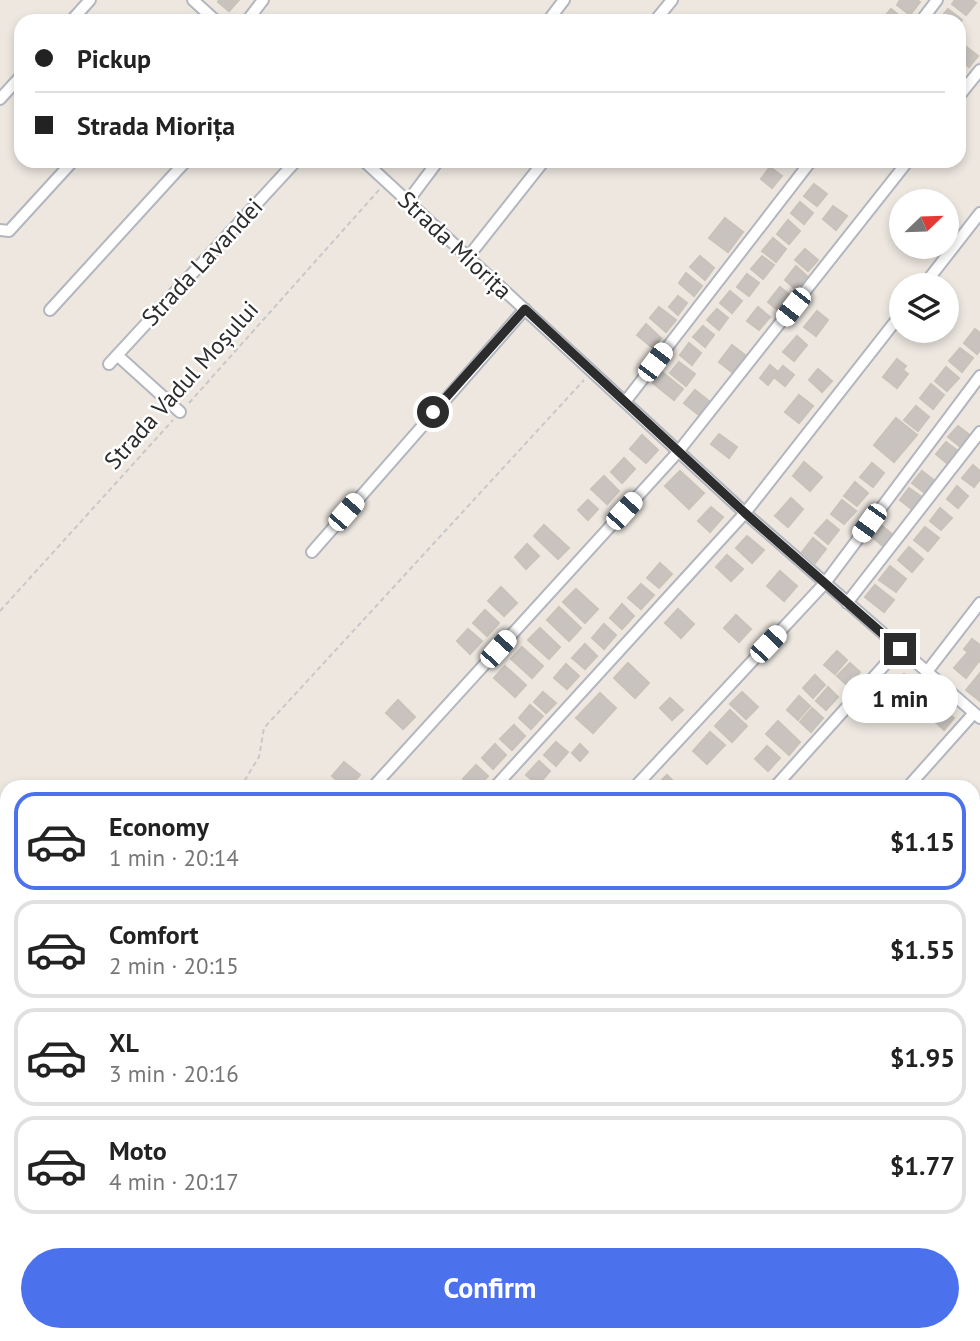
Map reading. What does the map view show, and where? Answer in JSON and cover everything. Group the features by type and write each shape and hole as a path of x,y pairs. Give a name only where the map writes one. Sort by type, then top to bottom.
{"street":[{"path":"77,14 90,0"},
{"path":"193,0 204,14"},
{"path":"252,14 263,0"},
{"path":"553,14 564,0"},
{"path":"661,14 672,0"},
{"path":"926,14 937,0"},
{"path":"966,87 980,70"},
{"path":"0,99 14,84"},
{"path":"0,230 9,231 67,168"},
{"path":"50,310 180,168"},
{"name":"Strada Lavandei","path":"109,364 290,168"},
{"name":"Strada Miorița","path":"372,168 745,513 977,716"},
{"path":"408,201 433,168"},
{"path":"468,257 538,168"},
{"path":"625,402 806,168"},
{"path":"379,780 678,452 902,168"},
{"path":"933,273 980,213"},
{"path":"312,552 525,309"},
{"path":"501,780 745,513 889,329"},
{"path":"117,355 180,412"},
{"path":"641,780 825,583 980,376"},
{"path":"847,603 980,432"},
{"path":"926,673 980,603"},
{"path":"781,780 900,649"},
{"path":"914,780 977,716"}],"path":[{"name":"Strada Vadul Moșului","path":"0,611 360,208 387,182"},
{"path":"245,780 259,757 264,728 592,372"}],"building":[{"path":"219,0 239,0 229,11"},
{"path":"900,0 920,2 911,14 897,5"},
{"path":"955,0 972,0 976,3 966,15 952,4"},
{"path":"966,47 978,56 969,67 966,65"},
{"path":"769,168 782,176 772,188 761,179"},
{"path":"814,184 827,194 817,206 804,196"},
{"path":"800,202 813,213 804,224 791,213"},
{"path":"833,206 847,216 836,230 823,219"},
{"path":"725,218 743,232 728,252 709,238"},
{"path":"788,220 800,231 789,244 777,234"},
{"path":"773,238 786,249 776,262 762,251"},
{"path":"805,249 818,260 808,271 795,260"},
{"path":"700,256 714,268 705,280 690,267"},
{"path":"762,256 774,265 763,279 751,269"},
{"path":"796,266 807,276 796,290 785,280"},
{"path":"686,273 702,286 694,296 679,283"},
{"path":"747,274 759,283 749,296 737,287"},
{"path":"780,287 792,297 780,312 768,302"},
{"path":"730,291 742,301 732,313 720,303"},
{"path":"678,296 687,303 678,315 669,307"},
{"path":"659,307 676,320 666,332 650,318"},
{"path":"758,307 770,317 759,330 747,321"},
{"path":"717,309 728,318 719,330 707,320"},
{"path":"817,311 828,320 816,336 804,327"},
{"path":"646,324 661,338 653,348 637,335"},
{"path":"703,326 714,335 705,347 693,337"},
{"path":"975,329 980,333 980,350 977,354 964,343"},
{"path":"797,336 807,345 794,361 783,352"},
{"path":"689,343 701,353 692,365 680,355"},
{"path":"732,345 745,355 732,372 719,362"},
{"path":"960,348 973,358 962,372 949,361"},
{"path":"897,359 906,366 903,370 908,374 897,388 883,377"},
{"path":"679,362 695,374 686,386 670,373"},
{"path":"770,365 778,372 768,385 760,378"},
{"path":"783,366 794,375 785,386 774,377"},
{"path":"946,367 959,378 947,391 935,381"},
{"path":"818,369 832,381 822,392 809,380"},
{"path":"662,372 683,389 674,400 653,383"},
{"path":"931,384 944,395 933,409 920,398"},
{"path":"695,390 710,402 699,415 684,403"},
{"path":"799,395 813,406 799,423 785,412"},
{"path":"916,406 929,417 918,431 904,420"},
{"path":"896,418 917,435 894,462 874,445"},
{"path":"958,426 971,436 962,448 948,437"},
{"path":"719,434 737,447 729,458 711,444"},
{"path":"642,435 658,450 646,463 630,449"},
{"path":"946,442 958,451 948,464 936,454"},
{"path":"624,458 635,469 622,483 611,472"},
{"path":"804,462 822,477 810,491 793,476"},
{"path":"872,463 884,473 873,487 860,477"},
{"path":"973,465 980,471 980,479 974,487 962,478"},
{"path":"680,471 704,493 689,509 665,486"},
{"path":"922,471 935,481 925,493 912,483"},
{"path":"604,476 619,491 607,504 591,489"},
{"path":"855,482 868,493 857,506 844,496"},
{"path":"957,486 968,496 958,508 947,499"},
{"path":"909,488 923,498 913,510 900,500"},
{"path":"791,498 803,509 788,527 775,516"},
{"path":"588,500 598,509 588,520 578,510"},
{"path":"842,500 856,511 844,524 831,514"},
{"path":"711,507 723,517 710,532 698,521"},
{"path":"940,508 952,518 941,530 930,521"},
{"path":"827,520 839,530 828,544 815,533"},
{"path":"880,524 893,535 883,546 871,536"},
{"path":"544,525 569,548 558,559 534,536"},
{"path":"925,527 939,538 928,551 914,540"},
{"path":"747,536 764,550 752,563 736,548"},
{"path":"813,538 826,549 815,563 802,552"},
{"path":"527,544 539,556 526,569 515,557"},
{"path":"909,547 923,559 912,572 898,560"},
{"path":"727,555 743,569 731,581 716,567"},
{"path":"660,563 672,574 659,588 647,578"},
{"path":"890,566 906,579 896,592 879,580"},
{"path":"780,571 797,586 784,601 767,586"},
{"path":"641,584 654,595 641,609 628,598"},
{"path":"875,585 894,600 884,612 865,597"},
{"path":"501,587 517,603 504,616 488,601"},
{"path":"576,589 598,609 585,623 563,602"},
{"path":"622,604 634,616 622,629 610,618"},
{"path":"559,607 581,628 569,641 547,620"},
{"path":"678,609 694,624 681,638 665,623"},
{"path":"485,610 499,623 487,636 473,623"},
{"path":"736,615 751,629 739,642 724,628"},
{"path":"604,624 616,635 604,649 592,638"},
{"path":"540,628 560,647 549,659 528,640"},
{"path":"468,629 482,641 470,654 457,641"},
{"path":"972,639 980,645 979,661 964,649"},
{"path":"585,644 597,656 585,669 572,658"},
{"path":"522,647 543,666 532,678 511,659"},
{"path":"837,651 847,660 835,674 824,665"},
{"path":"968,652 979,661 966,678 954,668"},
{"path":"628,663 649,683 635,698 614,678"},
{"path":"850,663 860,672 848,686 837,676"},
{"path":"566,664 579,676 567,689 554,678"},
{"path":"505,666 526,685 515,697 494,678"},
{"path":"980,673 980,701 966,690"},
{"path":"904,674 925,693 914,704 894,685"},
{"path":"815,675 825,685 813,698 803,688"},
{"path":"828,687 838,697 826,710 816,701"},
{"path":"543,692 556,703 546,713 534,702"},
{"path":"742,692 758,707 746,719 730,704"},
{"path":"600,693 616,708 593,733 576,718"},
{"path":"799,696 810,706 798,720 787,710"},
{"path":"670,698 683,710 672,720 660,708"},
{"path":"398,700 415,717 403,729 386,713"},
{"path":"935,701 954,718 944,730 925,712"},
{"path":"530,705 543,716 531,729 519,718"},
{"path":"812,708 823,718 811,732 800,722"},
{"path":"730,710 747,726 732,742 715,726"},
{"path":"778,721 800,742 789,755 766,734"},
{"path":"514,725 525,736 512,750 500,739"},
{"path":"710,732 725,745 707,764 693,751"},
{"path":"556,742 568,752 556,766 544,755"},
{"path":"495,744 506,755 493,769 482,758"},
{"path":"580,744 588,752 580,761 572,753"},
{"path":"767,746 780,758 768,771 755,759"},
{"path":"539,761 550,771 542,780 532,780 526,775"},
{"path":"344,762 360,775 356,780 336,780 332,776"},
{"path":"476,765 488,776 484,780 463,779"}],"route":[{"path":"433,412 525,309 745,513 900,649"}]}
